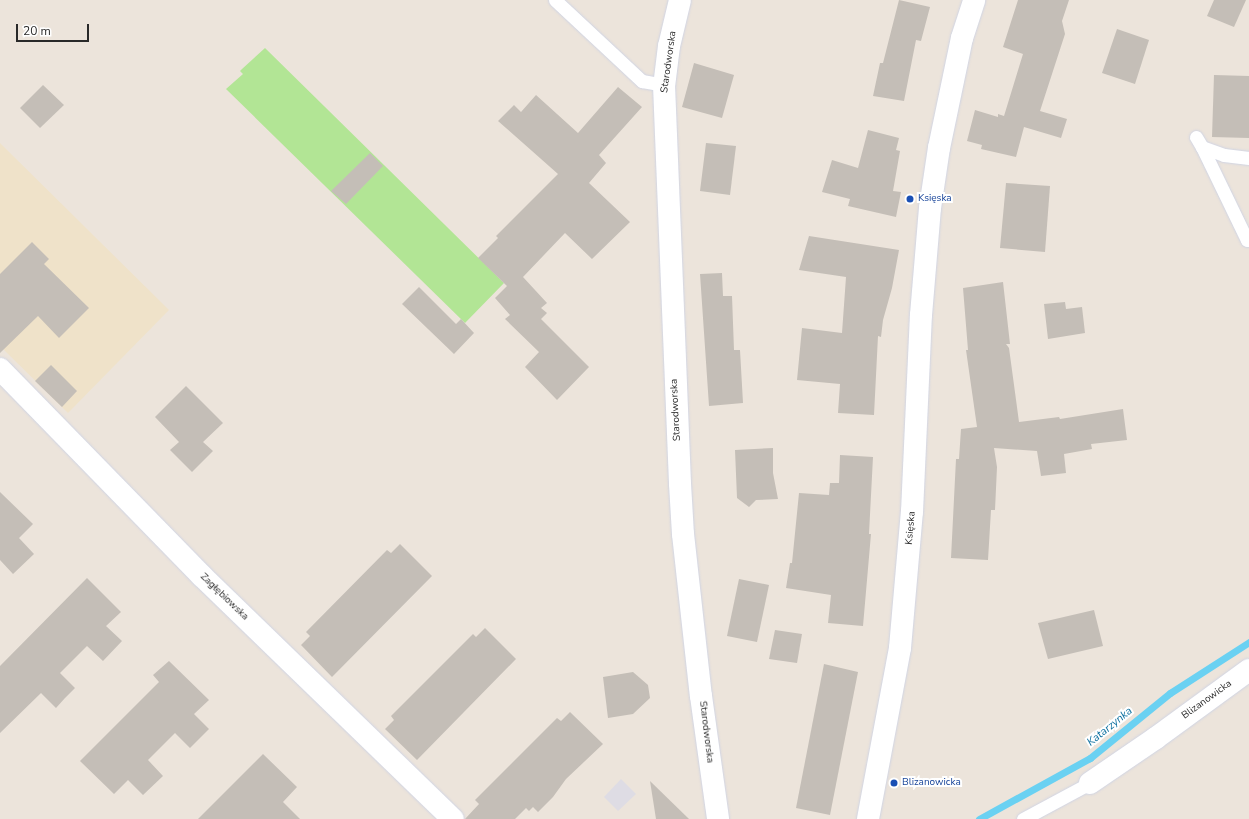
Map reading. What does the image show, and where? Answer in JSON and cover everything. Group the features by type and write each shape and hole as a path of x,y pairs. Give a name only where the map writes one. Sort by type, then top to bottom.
{"street":[{"name":"Starodworska","path":"680,0 669,46 664,85 671,298 683,534 701,696 718,819"},
{"name":"Księska","path":"868,819 901,633 912,512 921,314 930,208 939,148 962,38 974,0"},
{"name":"Zagłębiowska","path":"0,369 202,576 453,819"},
{"name":"Blizanowicka","path":"1090,783 1156,738 1249,670"}],"lane":[{"path":"555,0 642,81 664,85"},
{"path":"1248,241 1199,142 1224,155 1249,158"},
{"name":"Blizanowicka","path":"1023,819 1090,783"}],"shaded area":[{"path":"0,143 169,310 68,413 0,346"},
{"path":"621,779 636,794 618,811 604,797"}],"green space":[{"path":"265,48 504,283 465,323 226,89 243,74 240,71"}],"building":[{"path":"899,0 930,7 921,41 916,40 904,101 873,96 880,63 883,63"},
{"path":"1018,0 1069,0 1062,21 1065,34 1040,111 1067,119 1061,138 1024,127 1016,157 981,149 982,145 967,141 975,110 998,117 998,114 1004,116 1023,54 1003,47"},
{"path":"1214,0 1246,0 1234,27 1207,16"},
{"path":"1117,29 1149,40 1135,84 1102,73"},
{"path":"694,63 734,75 722,118 682,107"},
{"path":"1214,75 1249,76 1249,138 1212,137"},
{"path":"43,85 64,105 40,128 20,108"},
{"path":"618,87 642,107 599,155 606,163 589,183 630,222 592,259 565,233 523,277 547,303 541,308 547,313 541,319 589,367 557,400 525,367 539,352 505,319 510,315 495,298 507,286 478,258 498,238 496,236 558,174 498,121 514,105 521,112 536,95 578,133"},
{"path":"868,130 899,138 896,150 900,151 893,191 901,192 896,217 848,206 850,199 822,192 832,160 858,168"},
{"path":"706,143 736,146 730,195 700,191"},
{"path":"370,153 383,166 346,204 331,191"},
{"path":"1006,183 1050,186 1045,252 1000,248"},
{"path":"809,236 899,250 892,288 883,320 881,337 878,336 874,415 838,413 840,384 797,380 802,328 842,333 846,277 799,270"},
{"path":"32,242 49,259 44,264 89,308 59,338 38,316 0,353 0,274"},
{"path":"722,273 723,296 732,296 734,350 740,350 743,403 709,406 700,274"},
{"path":"1003,282 1010,344 1006,344 1009,348 1019,422 1059,417 1060,419 1123,409 1127,440 1091,444 1092,449 1064,454 1066,473 1041,476 1037,451 994,448 997,467 995,510 991,510 988,560 951,558 956,459 959,459 961,429 977,427 966,350 968,350 963,288"},
{"path":"419,287 456,324 461,319 474,333 454,354 402,304"},
{"path":"1065,302 1066,309 1082,307 1085,333 1048,339 1044,304"},
{"path":"51,365 77,391 62,407 35,381"},
{"path":"186,386 223,423 203,442 213,451 192,472 170,450 179,442 155,417"},
{"path":"773,448 773,473 778,499 756,500 749,507 737,498 735,450"},
{"path":"840,455 873,457 869,534 871,534 863,626 828,623 831,595 786,588 790,563 792,563 799,493 829,495 830,483 839,483"},
{"path":"0,492 33,524 19,538 34,554 13,574 0,560"},
{"path":"400,544 432,576 332,677 301,645 310,636 306,632 387,550 391,553"},
{"path":"87,578 121,612 106,626 122,641 103,661 87,646 60,673 75,688 56,708 41,693 0,733 0,666"},
{"path":"739,579 769,585 757,642 727,636"},
{"path":"1094,610 1103,646 1048,659 1038,623"},
{"path":"485,628 516,659 417,760 385,729 394,720 391,716 473,634 476,637"},
{"path":"775,630 802,634 797,663 769,659"},
{"path":"169,661 209,700 194,714 209,729 190,748 175,733 148,760 163,776 143,795 128,780 114,794 80,761 159,682 153,675"},
{"path":"824,664 858,672 830,815 796,808"},
{"path":"633,672 648,685 650,698 633,714 608,718 603,677"},
{"path":"570,712 603,744 566,779 553,797 538,812 533,807 529,811 526,808 515,819 465,819 479,804 475,800 557,718 561,721"},
{"path":"263,754 297,787 283,802 300,819 198,819"},
{"path":"650,781 689,819 656,819"}],"waterway":[{"name":"Katarzynka","path":"979,819 1090,758 1170,693 1249,642"}],"place":[{"name":"Księska","path":"910,199"},
{"name":"Blizanowicka","path":"894,783"}]}
